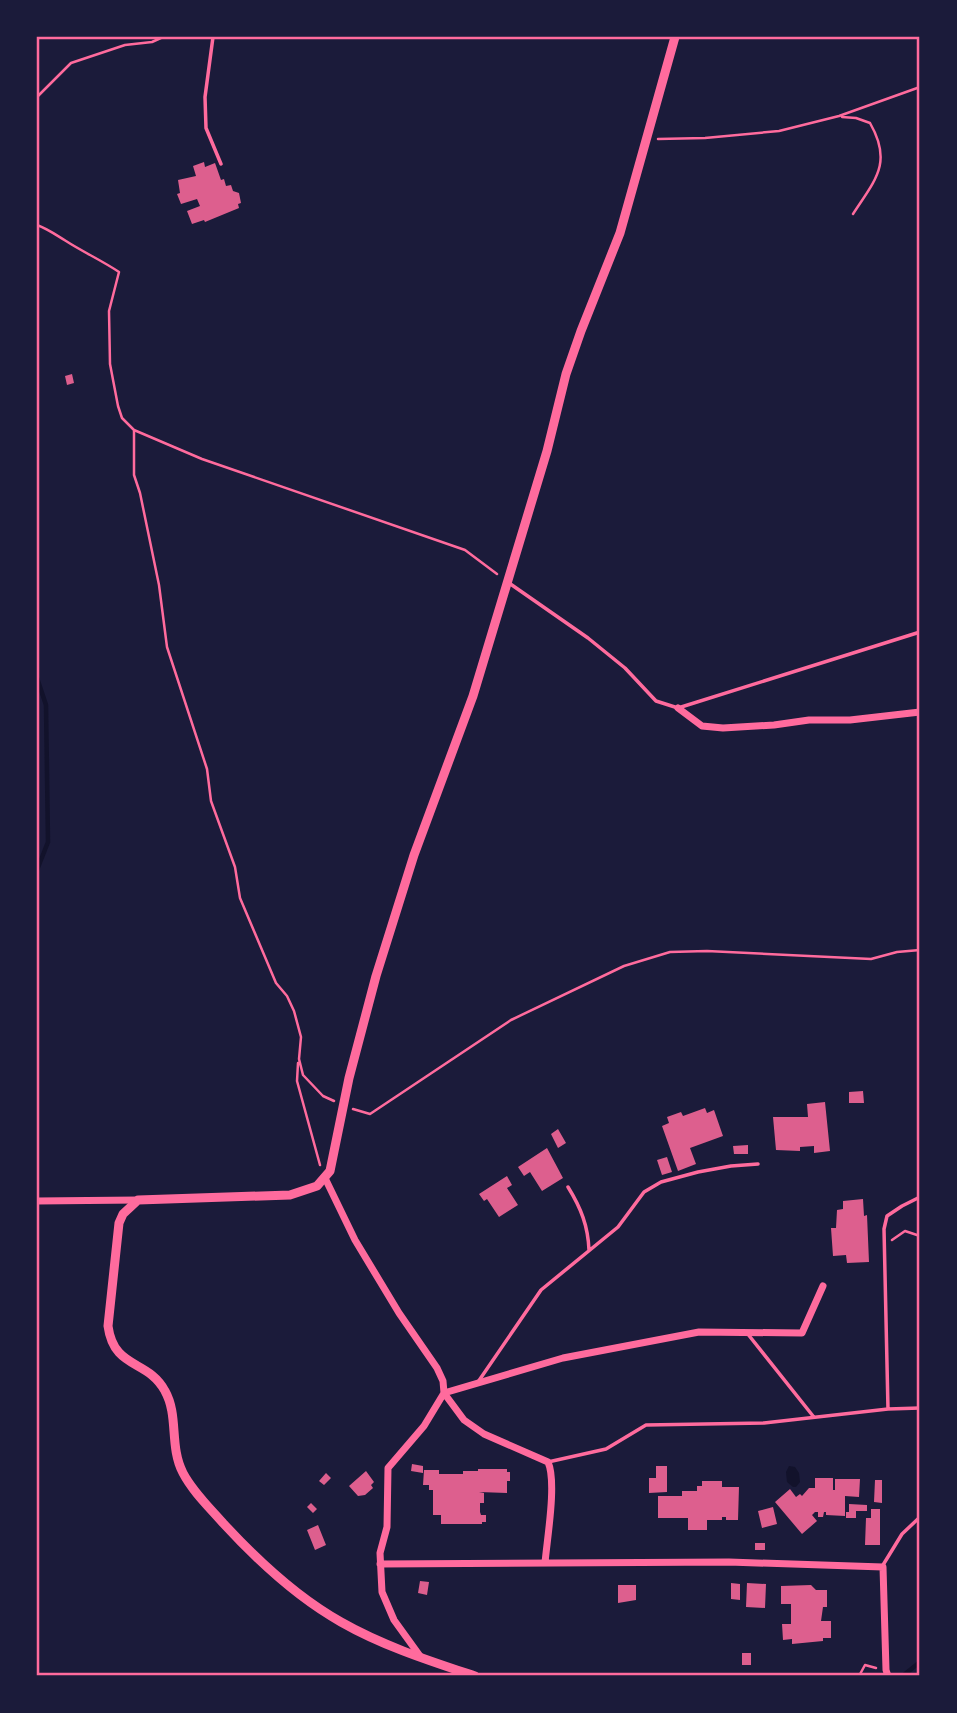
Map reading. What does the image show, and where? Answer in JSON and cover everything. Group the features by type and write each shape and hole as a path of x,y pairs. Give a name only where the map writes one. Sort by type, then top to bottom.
{"street":[{"path":"37,1201 290,1195 309,1190 325,1178 334,1160 344,1106 380,963 426,821 462,728 547,450 566,374 620,233 675,37"},
{"path":"678,708 702,726 723,728 809,720 850,720 920,712"},
{"path":"325,1178 355,1240 399,1313 437,1368 443,1381 444,1393 473,1428 548,1462 552,1486 545,1563"},
{"path":"138,1200 123,1214 119,1223 108,1326 113,1347 120,1355 162,1385 170,1404 177,1461 188,1482 240,1541 324,1611 362,1633 432,1662 475,1676"},
{"path":"419,1656 386,1606 382,1592 380,1564 387,1527 388,1468 424,1426 444,1393 563,1358 699,1332 802,1333 823,1286"},
{"path":"380,1564 729,1562 883,1567 887,1673"}],"lane":[{"path":"213,37 205,97 206,128 220,164"},
{"path":"507,582 597,645 625,668 656,701 678,708 920,632"},
{"path":"477,1383 541,1290 618,1227 643,1192 661,1182 731,1166 758,1164"},
{"path":"568,1187 581,1209 588,1230 589,1250"},
{"path":"888,1409 884,1246 887,1216 920,1197"},
{"path":"747,1332 813,1416"},
{"path":"548,1462 606,1448 646,1425 764,1423 813,1416 920,1408"},
{"path":"883,1567 902,1534 920,1517"}],"path":[{"path":"37,97 71,63 125,45 152,42 163,37"},
{"path":"645,143 665,138 705,138 779,131 839,117 920,87"},
{"path":"839,117 856,118 870,123 878,138 882,157 878,175 853,214"},
{"path":"37,225 54,231 64,240 97,257 118,272 108,311 110,364 122,418 134,430 202,459 465,550 507,582"},
{"path":"134,430 134,475 159,585 167,647 207,769 211,801 235,867 240,898 276,983 287,996 294,1011 301,1037 297,1081 318,1163 325,1178"},
{"path":"299,1059 303,1075 323,1096 370,1114 511,1020 624,966 670,952 707,951 871,959 897,951 920,950"},
{"path":"884,1246 905,1231 920,1236"},
{"path":"859,1676 865,1665 887,1673"}],"shaded area":[{"path":"789,1466 795,1467 799,1473 800,1482 796,1487 787,1482 786,1472"}],"building":[{"path":"204,162 205,167 215,163 221,180 224,179 226,186 231,185 233,191 239,193 241,203 238,204 239,208 205,222 204,220 192,224 187,211 200,206 197,199 181,204 177,194 180,193 178,180 196,176 193,166"},
{"path":"72,374 74,383 67,385 65,376"},
{"path":"863,1091 864,1103 849,1103 849,1092"},
{"path":"825,1102 830,1151 814,1153 814,1146 800,1147 800,1151 776,1150 773,1117 808,1117 807,1104"},
{"path":"705,1108 707,1113 714,1110 723,1136 690,1148 696,1164 678,1171 662,1126 669,1123 667,1117 681,1112 683,1116"},
{"path":"558,1129 566,1143 558,1148 551,1134"},
{"path":"748,1145 748,1154 734,1154 733,1146"},
{"path":"547,1148 563,1178 542,1191 530,1172 524,1176 518,1167"},
{"path":"667,1157 672,1172 662,1175 657,1160"},
{"path":"507,1176 512,1185 507,1188 518,1205 499,1217 487,1199 484,1201 479,1194"},
{"path":"863,1199 864,1216 867,1215 869,1262 847,1263 846,1255 833,1256 831,1228 836,1228 837,1210 843,1209 843,1201"},
{"path":"412,1464 423,1466 423,1473 411,1471"},
{"path":"656,1466 667,1466 667,1492 649,1493 649,1478 656,1478"},
{"path":"507,1469 507,1472 510,1472 510,1481 507,1481 507,1493 479,1492 484,1493 480,1512 481,1515 486,1515 486,1522 482,1524 441,1524 441,1515 433,1515 433,1490 429,1490 429,1485 423,1485 424,1470 439,1470 439,1474 463,1474 463,1471"},
{"path":"366,1471 374,1482 371,1485 373,1488 365,1495 358,1496 349,1486"},
{"path":"326,1473 331,1478 324,1485 319,1481"},
{"path":"815,1478 833,1478 833,1490 835,1479 860,1479 859,1497 845,1496 845,1516 826,1515 824,1512 823,1517 818,1517 818,1512 815,1512 812,1515 817,1521 802,1534 775,1502 790,1489 796,1497 800,1494 802,1496 809,1488 815,1488"},
{"path":"875,1480 882,1480 882,1503 874,1502"},
{"path":"702,1481 722,1481 722,1487 739,1487 738,1520 726,1520 726,1517 722,1517 722,1520 707,1520 707,1530 688,1530 688,1518 658,1518 658,1496 682,1496 682,1491 697,1491 697,1486 702,1486"},
{"path":"311,1503 317,1509 313,1513 307,1507"},
{"path":"849,1504 867,1505 867,1511 856,1511 856,1518 846,1518"},
{"path":"773,1507 777,1524 762,1528 758,1511"},
{"path":"871,1509 880,1509 880,1545 865,1545 866,1518 871,1518"},
{"path":"318,1525 326,1545 315,1550 307,1530"},
{"path":"755,1543 765,1543 765,1550 755,1550"},
{"path":"420,1581 429,1582 427,1595 418,1593"},
{"path":"731,1583 740,1584 740,1600 731,1599"},
{"path":"747,1583 766,1584 765,1608 746,1607"},
{"path":"618,1585 636,1585 636,1600 618,1603"},
{"path":"811,1585 816,1590 827,1590 827,1607 823,1607 821,1621 831,1621 831,1638 792,1644 792,1639 783,1640 782,1624 791,1624 791,1604 781,1604 781,1586"},
{"path":"742,1653 751,1653 751,1665 742,1665"}],"waterway":[{"path":"37,678 46,705 48,842 37,870"},
{"path":"905,1674 920,1662"}]}
